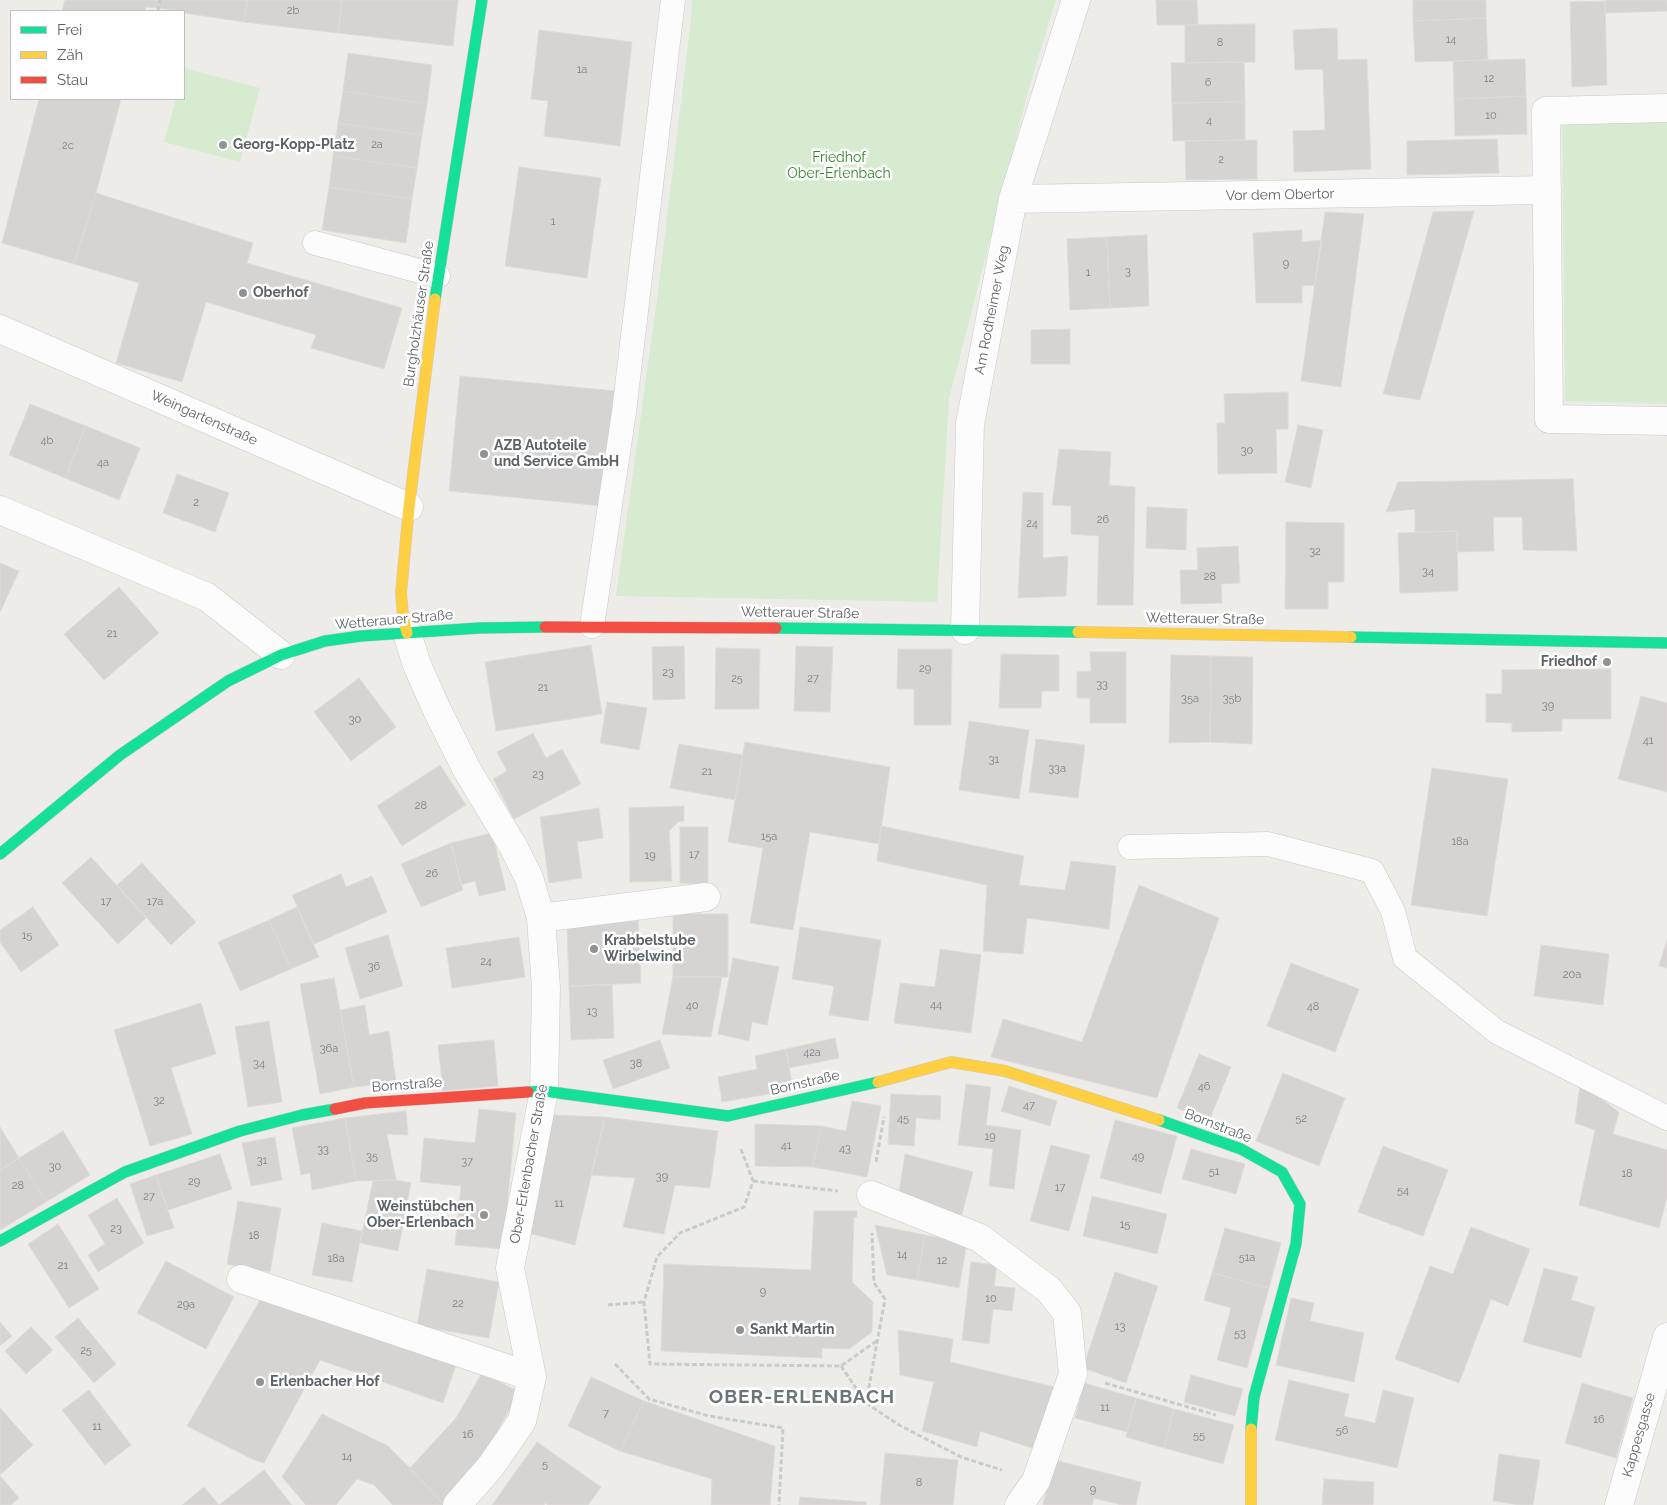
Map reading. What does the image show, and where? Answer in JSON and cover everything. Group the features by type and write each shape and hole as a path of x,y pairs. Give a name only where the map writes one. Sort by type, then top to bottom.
{"street":[{"name":"Burgholzhäuser Straße","path":"407,633 401,593 409,508 438,276 482,0"},
{"name":"Am Rodheimer Weg","path":"965,630 970,424 1012,199 1076,0"},
{"path":"1667,108 1546,110 1549,419 1667,421"},
{"name":"Vor dem Obertor","path":"1012,199 1547,190"},
{"name":"Weingartenstraße","path":"0,329 409,508"},
{"path":"0,510 207,597 281,655"},
{"name":"Wetterauer Straße","path":"0,854 120,755 228,681 281,655 324,641 479,628 592,626 965,630 1667,643"},
{"name":"Ober-Erlenbacher Straße","path":"407,633 418,665 450,736 467,770 513,846 528,878 541,918 546,988 544,1090 510,1268 532,1377 522,1422 491,1466 457,1505"},
{"path":"541,918 706,897"},
{"name":"Bornstraße","path":"0,1241 125,1172 240,1131 302,1115 365,1103 544,1090 728,1116 890,1079 951,1062 1005,1070 1190,1130 1241,1149 1282,1172 1300,1204 1296,1244 1254,1397 1251,1425 1251,1505"},
{"path":"871,1195 980,1238 1049,1290 1067,1314 1073,1374 1036,1481 1019,1505"},
{"path":"241,1279 532,1377"},
{"name":"Kappesgasse","path":"1619,1505 1667,1337"}],"lane":[{"path":"592,626 624,412 673,0"},
{"path":"315,242 438,276"},
{"path":"1130,847 1268,844 1372,870 1393,911 1405,958 1497,1032 1667,1118"}],"path":[{"path":"866,1403 885,1299 874,1283 871,1195 890,1079"},
{"path":"728,1116 753,1181 744,1207 680,1233 657,1257 644,1302 650,1364 841,1366 878,1340"},
{"path":"753,1181 871,1195"},
{"path":"608,1305 644,1302"},
{"path":"615,1364 649,1399 709,1416 783,1428 779,1505"},
{"path":"841,1366 866,1403 899,1426 961,1457 1036,1481"},
{"path":"1073,1374 1251,1425"}],"green space":[{"name":"Friedhof Ober-Erlenbach","path":"692,0 1056,0 1031,81 949,399 937,602 616,596 657,299"},
{"path":"185,68 260,88 240,162 164,142 176,100 185,100"},
{"path":"1667,118 1667,404 1565,401 1562,121"}],"building":[{"path":"65,0 247,0 244,22 185,13 185,10 146,7 145,10 62,10"},
{"path":"247,0 342,0 338,33 244,22"},
{"path":"342,0 458,0 453,46 338,33"},
{"path":"1156,0 1197,0 1198,25 1157,25"},
{"path":"1413,0 1486,0 1486,18 1413,21"},
{"path":"1605,0 1667,0 1667,11 1605,13"},
{"path":"1605,1 1607,85 1572,87 1570,2"},
{"path":"1486,18 1488,60 1415,62 1413,21"},
{"path":"1255,24 1255,62 1185,63 1185,25"},
{"path":"1337,28 1338,60 1367,59 1371,169 1294,172 1293,131 1325,130 1323,69 1295,70 1293,30"},
{"path":"539,30 632,42 620,146 544,136 548,101 531,99"},
{"path":"348,53 432,65 427,104 343,91"},
{"path":"1525,59 1526,96 1454,99 1453,61"},
{"path":"1244,62 1245,102 1172,103 1171,63"},
{"path":"343,91 427,104 422,135 338,123"},
{"path":"1526,96 1527,134 1455,136 1454,99"},
{"path":"39,100 121,100 96,193 74,264 2,243"},
{"path":"1245,102 1245,140 1173,141 1172,103"},
{"path":"338,123 422,135 417,168 333,156"},
{"path":"1497,139 1499,173 1407,175 1407,141"},
{"path":"1257,140 1257,179 1186,180 1185,141"},
{"path":"333,156 417,168 412,199 329,187"},
{"path":"519,167 601,178 587,278 505,266"},
{"path":"329,187 412,199 406,243 322,230"},
{"name":"Oberhof","path":"96,193 253,243 247,263 402,308 384,369 311,348 316,335 206,302 182,382 116,363 139,283 74,264"},
{"path":"1474,211 1420,400 1383,394 1433,212"},
{"path":"1325,212 1364,214 1341,387 1301,381"},
{"path":"1302,230 1302,242 1322,240 1315,285 1302,286 1302,303 1256,303 1253,233"},
{"path":"1147,235 1149,306 1110,308 1107,237"},
{"path":"1107,237 1110,308 1070,310 1067,239"},
{"path":"1070,329 1070,364 1031,364 1031,330"},
{"path":"460,376 616,391 604,506 449,491"},
{"path":"1288,392 1288,429 1276,429 1277,473 1218,474 1217,423 1225,423 1224,394"},
{"path":"30,404 86,426 65,478 9,455"},
{"path":"1298,425 1323,430 1311,488 1285,482"},
{"path":"86,426 140,448 119,500 65,478"},
{"path":"1059,449 1111,452 1109,485 1135,487 1133,605 1097,605 1099,536 1071,534 1071,506 1052,505"},
{"path":"177,474 229,493 215,532 163,513"},
{"path":"1573,479 1577,551 1523,550 1522,517 1493,517 1494,551 1457,552 1457,531 1415,532 1415,509 1386,512 1398,482"},
{"path":"1023,492 1043,493 1043,558 1068,556 1066,596 1018,598"},
{"path":"1147,507 1187,509 1186,550 1146,548"},
{"path":"1286,522 1344,523 1344,582 1328,582 1328,609 1285,609"},
{"path":"1457,531 1458,591 1400,593 1398,533"},
{"path":"1238,546 1240,583 1221,584 1222,603 1181,604 1180,570 1198,570 1197,548"},
{"path":"0,563 19,571 0,612"},
{"path":"119,587 159,633 104,680 64,634"},
{"path":"591,645 602,714 496,731 485,662"},
{"path":"684,646 685,699 653,700 652,647"},
{"path":"796,646 833,647 830,712 794,711"},
{"path":"716,648 760,649 759,709 715,709"},
{"path":"898,649 952,649 951,725 914,725 914,689 897,689"},
{"path":"1090,652 1126,652 1126,723 1090,723 1090,698 1077,698 1077,672 1091,671"},
{"path":"1001,654 1059,655 1059,691 1042,691 1041,708 999,708"},
{"path":"1171,655 1211,656 1210,742 1169,743"},
{"path":"1211,656 1253,657 1252,744 1210,742"},
{"path":"1611,669 1611,719 1562,719 1562,731 1512,732 1512,723 1486,722 1486,694 1502,694 1502,670"},
{"path":"359,678 396,727 351,761 314,712"},
{"path":"1641,696 1667,703 1667,792 1618,779"},
{"path":"607,702 647,708 639,750 600,743"},
{"path":"969,721 1029,730 1019,799 959,790"},
{"path":"533,733 546,758 562,749 581,784 514,819 493,779 507,771 497,752"},
{"path":"1036,739 1085,745 1078,798 1029,792"},
{"path":"745,742 890,767 879,844 810,832 793,930 750,923 763,848 728,842"},
{"path":"679,744 743,755 735,800 670,788"},
{"path":"440,765 466,805 402,846 377,806"},
{"path":"1432,768 1508,779 1487,916 1411,905"},
{"path":"684,806 684,821 678,822 669,831 672,881 630,882 629,808"},
{"path":"599,808 603,838 577,842 582,878 549,883 540,817"},
{"path":"881,826 1024,856 1019,885 1065,890 1071,861 1116,866 1109,929 1027,918 1023,954 983,951 987,885 877,861"},
{"path":"680,827 708,827 708,884 680,883"},
{"path":"492,833 506,890 479,896 475,881 461,885 451,843"},
{"path":"451,843 463,890 421,907 401,864"},
{"path":"91,857 146,918 118,944 62,883"},
{"path":"142,863 196,922 171,945 117,885"},
{"path":"341,874 346,887 372,876 387,912 314,944 292,895"},
{"path":"1139,885 1219,918 1157,1098 991,1057 1003,1019 1082,1042"},
{"path":"33,907 59,945 21,972 0,942 0,930"},
{"path":"297,907 319,957 291,969 269,920"},
{"path":"673,914 728,914 728,977 673,977"},
{"path":"269,920 291,969 240,991 218,942"},
{"path":"638,921 641,983 569,986 567,924"},
{"path":"800,927 881,940 868,1021 829,1015 834,986 792,979"},
{"path":"388,935 403,986 360,999 345,948"},
{"path":"519,937 525,977 452,988 446,948"},
{"path":"1667,940 1667,968 1659,966"},
{"path":"1541,945 1609,954 1603,1005 1534,996"},
{"path":"940,949 981,955 971,1033 894,1023 900,983 935,987"},
{"path":"733,958 779,967 767,1025 752,1022 749,1041 718,1034"},
{"path":"1291,963 1359,989 1335,1052 1267,1026"},
{"path":"673,977 722,977 711,1037 662,1034"},
{"path":"334,978 354,1087 320,1094 300,984"},
{"path":"612,985 614,1038 571,1040 569,986"},
{"path":"201,1003 216,1054 171,1068 192,1134 150,1146 114,1030"},
{"path":"365,1005 369,1035 389,1031 396,1082 354,1087 340,1010"},
{"path":"269,1021 282,1102 248,1107 235,1027"},
{"path":"835,1038 839,1058 789,1068 786,1049"},
{"path":"494,1040 498,1086 443,1091 438,1045"},
{"path":"660,1040 670,1068 613,1089 603,1060"},
{"path":"786,1049 793,1090 722,1102 718,1077 757,1069 755,1056"},
{"path":"1199,1054 1231,1067 1209,1121 1177,1108"},
{"path":"1283,1073 1345,1098 1319,1166 1256,1141"},
{"path":"1580,1083 1619,1112 1613,1134 1667,1150 1667,1198 1659,1228 1579,1205 1595,1130 1575,1123"},
{"path":"966,1084 991,1087 986,1125 1021,1130 1014,1189 989,1186 993,1149 958,1145"},
{"path":"1009,1086 1057,1101 1050,1126 1001,1111"},
{"path":"891,1094 941,1096 940,1120 916,1118 914,1146 888,1144"},
{"path":"852,1101 881,1106 867,1177 813,1167 821,1126 846,1131"},
{"path":"479,1109 516,1113 503,1249 455,1245 461,1186 420,1182 424,1138 475,1143"},
{"path":"406,1111 408,1135 387,1134 396,1180 356,1181 345,1118"},
{"path":"552,1115 605,1117 575,1245 528,1233"},
{"path":"605,1117 718,1131 710,1188 675,1185 664,1234 623,1227 635,1178 591,1175"},
{"path":"345,1118 356,1181 312,1190 310,1173 301,1175 292,1128"},
{"path":"1115,1120 1177,1136 1161,1194 1100,1178"},
{"path":"755,1124 821,1126 813,1167 755,1166"},
{"path":"0,1127 19,1158 0,1170"},
{"path":"63,1131 90,1175 46,1202 19,1158"},
{"path":"275,1137 282,1180 251,1186 242,1143"},
{"path":"1051,1145 1090,1155 1069,1231 1030,1221"},
{"path":"1383,1146 1448,1170 1423,1236 1358,1212"},
{"path":"1191,1149 1245,1164 1236,1194 1182,1179"},
{"path":"220,1154 232,1189 168,1210 156,1175"},
{"path":"905,1154 973,1172 961,1218 898,1199"},
{"path":"19,1158 46,1202 0,1230 0,1170"},
{"path":"156,1175 174,1228 147,1236 130,1184"},
{"path":"396,1180 411,1183 398,1251 360,1243 373,1181"},
{"path":"1092,1196 1167,1214 1157,1254 1083,1236"},
{"path":"117,1198 144,1243 98,1272 88,1255 105,1244 88,1215"},
{"path":"238,1201 281,1208 270,1272 227,1264"},
{"path":"814,1211 857,1211 857,1217 854,1217 852,1282 873,1302 872,1332 849,1349 822,1348 822,1358 661,1351 664,1264 811,1270"},
{"path":"322,1223 362,1231 352,1282 312,1275"},
{"path":"58,1224 99,1289 69,1308 28,1244"},
{"path":"875,1225 925,1235 917,1280 887,1275"},
{"path":"1471,1227 1530,1249 1508,1306 1491,1299 1459,1383 1395,1359 1430,1266 1453,1274"},
{"path":"1225,1228 1281,1243 1269,1288 1212,1273"},
{"path":"925,1235 967,1243 959,1288 917,1280"},
{"path":"166,1261 234,1297 206,1349 137,1313"},
{"path":"971,1262 997,1265 994,1286 1015,1288 1012,1311 993,1309 989,1344 962,1340"},
{"path":"1544,1268 1578,1277 1571,1300 1595,1307 1581,1358 1523,1342"},
{"path":"427,1269 499,1282 489,1338 417,1326"},
{"path":"1115,1272 1158,1286 1126,1383 1083,1368"},
{"path":"1212,1273 1269,1288 1247,1368 1217,1360 1231,1308 1204,1300"},
{"name":"Erlenbacher Hof","path":"263,1295 458,1359 443,1403 320,1360 264,1463 252,1459 187,1426"},
{"path":"1291,1298 1314,1303 1310,1321 1364,1333 1354,1382 1276,1365"},
{"path":"78,1318 116,1364 94,1383 55,1337"},
{"path":"0,1322 12,1336 0,1346"},
{"path":"31,1327 53,1350 26,1374 5,1351"},
{"path":"898,1330 953,1339 950,1362 1059,1388 1038,1450 980,1431 977,1447 922,1431 934,1382 900,1375"},
{"path":"482,1373 519,1392 486,1452 444,1505 410,1468 456,1418"},
{"path":"1191,1375 1243,1389 1235,1416 1184,1402"},
{"path":"591,1377 644,1401 620,1451 568,1426"},
{"path":"1289,1380 1349,1394 1344,1416 1375,1423 1383,1390 1414,1398 1397,1468 1275,1440"},
{"path":"1084,1383 1136,1398 1127,1432 1075,1418"},
{"path":"1582,1383 1633,1398 1616,1458 1565,1443"},
{"path":"89,1390 131,1445 105,1465 62,1410"},
{"path":"1136,1398 1174,1409 1164,1448 1126,1437"},
{"path":"644,1401 775,1446 770,1505 711,1505 712,1479 620,1451"},
{"path":"0,1408 33,1445 0,1475"},
{"path":"1174,1409 1234,1425 1223,1464 1164,1448"},
{"path":"322,1414 388,1446 444,1505 393,1505 374,1485 357,1479 336,1505 306,1505 282,1477"},
{"path":"537,1442 601,1487 588,1505 548,1505 545,1503 544,1505 492,1505"},
{"path":"885,1453 958,1460 953,1505 880,1505"},
{"path":"1499,1454 1540,1460 1533,1505 1493,1501"},
{"path":"1054,1460 1141,1482 1136,1505 1122,1505 1094,1498 1092,1505 1043,1505"},
{"path":"264,1470 292,1505 219,1505"},
{"path":"0,1476 19,1498 11,1505 0,1505"},
{"path":"1324,1479 1374,1482 1373,1505 1322,1505"},
{"path":"204,1487 219,1505 182,1505"},
{"path":"800,1497 866,1502 866,1505 799,1505"}],"traffic: fast":[{"path":"435,299 482,0"},
{"path":"0,854 120,755 228,681 281,655 325,641 361,636 479,628 545,627"},
{"path":"776,628 1078,632"},
{"path":"1351,637 1667,643"},
{"path":"528,1092 544,1091 728,1116 878,1082"},
{"path":"0,1241 125,1172 240,1131 302,1115 335,1109"},
{"path":"1159,1120 1241,1149 1282,1172 1300,1204 1296,1244 1254,1397 1251,1429"}],"traffic: slow":[{"path":"407,633 401,593 409,507 435,299"},
{"path":"1078,632 1351,637"},
{"path":"878,1082 951,1062 1005,1071 1159,1120"},
{"path":"1251,1429 1251,1505"}],"traffic: jam":[{"path":"545,627 776,628"},
{"path":"335,1109 365,1103 528,1092"}],"place":[{"name":"Georg-Kopp-Platz","path":"223,145"},
{"name":"Oberhof","path":"243,293"},
{"name":"AZB Autoteile und Service GmbH","path":"484,454"},
{"name":"Friedhof","path":"1607,662"},
{"name":"Krabbelstube Wirbelwind","path":"594,949"},
{"name":"Weinstübchen Ober-Erlenbach","path":"484,1215"},
{"name":"Sankt Martin","path":"740,1330"},
{"name":"Erlenbacher Hof","path":"260,1382"}],"district":[{"name":"OBER-ERLENBACH","path":"802,1397"}]}
